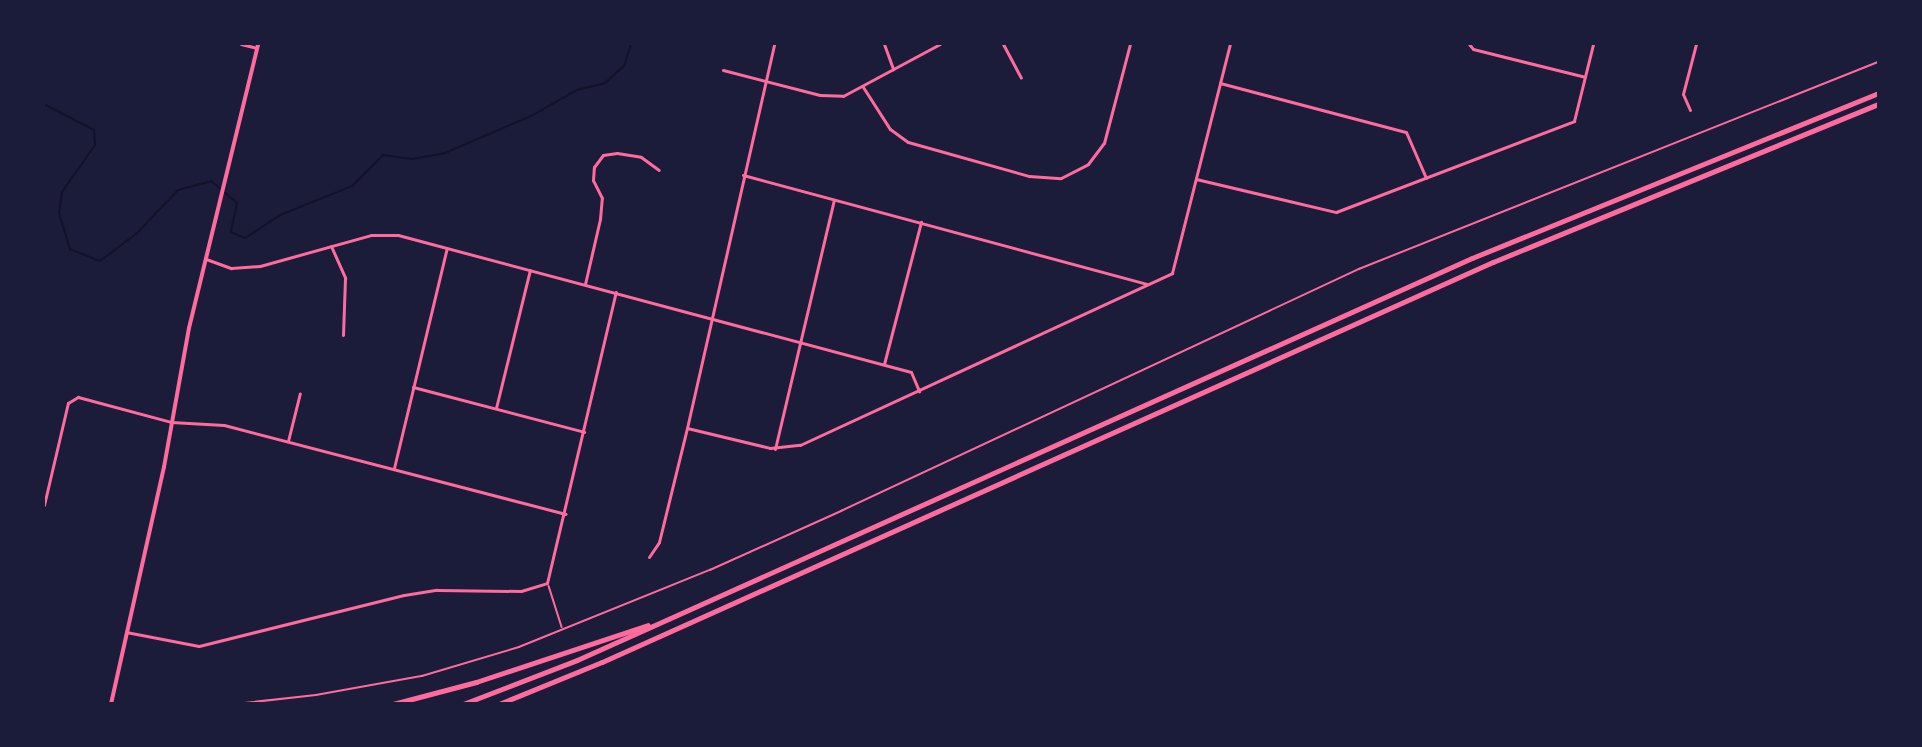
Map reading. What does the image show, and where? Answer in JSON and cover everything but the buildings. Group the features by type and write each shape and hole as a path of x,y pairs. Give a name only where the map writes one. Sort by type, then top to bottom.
{"highway":[{"path":"464,704 664,621 1472,258 1878,93"},
{"path":"499,704 602,662 1493,262 1878,104"},
{"path":"393,704 476,682 664,621"}],"street":[{"path":"111,704 206,259 258,46 241,44"},
{"path":"649,557 659,542 687,428 774,44"},
{"path":"884,44 893,69"},
{"path":"723,70 831,97 864,87 940,44"},
{"path":"1003,44 1021,78"},
{"path":"864,87 890,129 908,142 1029,176 1061,178 1088,164 1104,142 1130,44"},
{"path":"687,428 775,449 811,442 1172,273 1230,44"},
{"path":"1469,44 1473,49 1585,77"},
{"path":"1196,179 1336,212 1574,121 1593,44"},
{"path":"1690,110 1683,94 1696,44"},
{"path":"1220,83 1406,132 1426,178"},
{"path":"585,284 600,219 602,198 593,180 594,167 603,155 617,153 641,157 659,170"},
{"path":"743,175 1148,284"},
{"path":"775,449 834,200"},
{"path":"884,364 921,222"},
{"path":"206,259 231,268 260,266 380,234 447,248 884,364 911,372 920,391"},
{"path":"332,246 345,278 343,335"},
{"path":"394,468 447,248"},
{"path":"496,408 530,270"},
{"path":"126,632 199,646 404,595 436,590 521,591 547,583 566,514 616,292"},
{"path":"413,387 584,432"},
{"path":"288,441 300,393"},
{"path":"44,505 71,398 86,398 171,422 224,425 566,514"}],"path":[{"path":"235,704 316,695 422,676 493,656 710,570 842,511 1359,269 1878,62"},
{"path":"547,583 563,628"},
{"path":"129,704 163,704"}],"waterway":[{"path":"44,104 94,130 95,145 62,192 59,213 70,249 100,261 136,234 178,190 211,181 237,203 231,232 245,238 280,215 352,186 383,155 412,159 445,153 531,116 577,90 605,83 624,66 631,44"}]}
